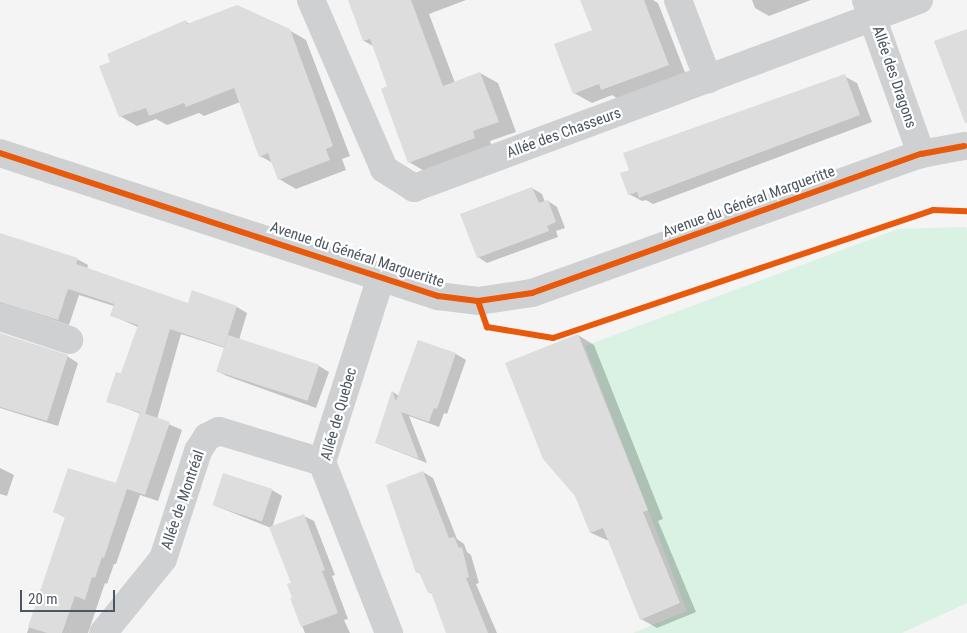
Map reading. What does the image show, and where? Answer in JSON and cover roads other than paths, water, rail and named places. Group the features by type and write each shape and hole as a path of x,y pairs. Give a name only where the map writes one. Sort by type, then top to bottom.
{"street":[{"name":"Allée des Chasseurs","path":"311,0 384,169 414,188 708,79 870,9 919,0"},
{"path":"678,0 708,79"},
{"name":"Allée des Dragons","path":"870,9 921,154"},
{"name":"Avenue du Général Margueritte","path":"0,153 438,296 478,301 532,293 921,154 966,145"},
{"name":"Allée de Quebec","path":"381,277 322,462 389,633"},
{"path":"0,317 69,340"},
{"name":"Allée de Montréal","path":"103,633 163,559 198,451 207,437 219,432 322,462"}]}
